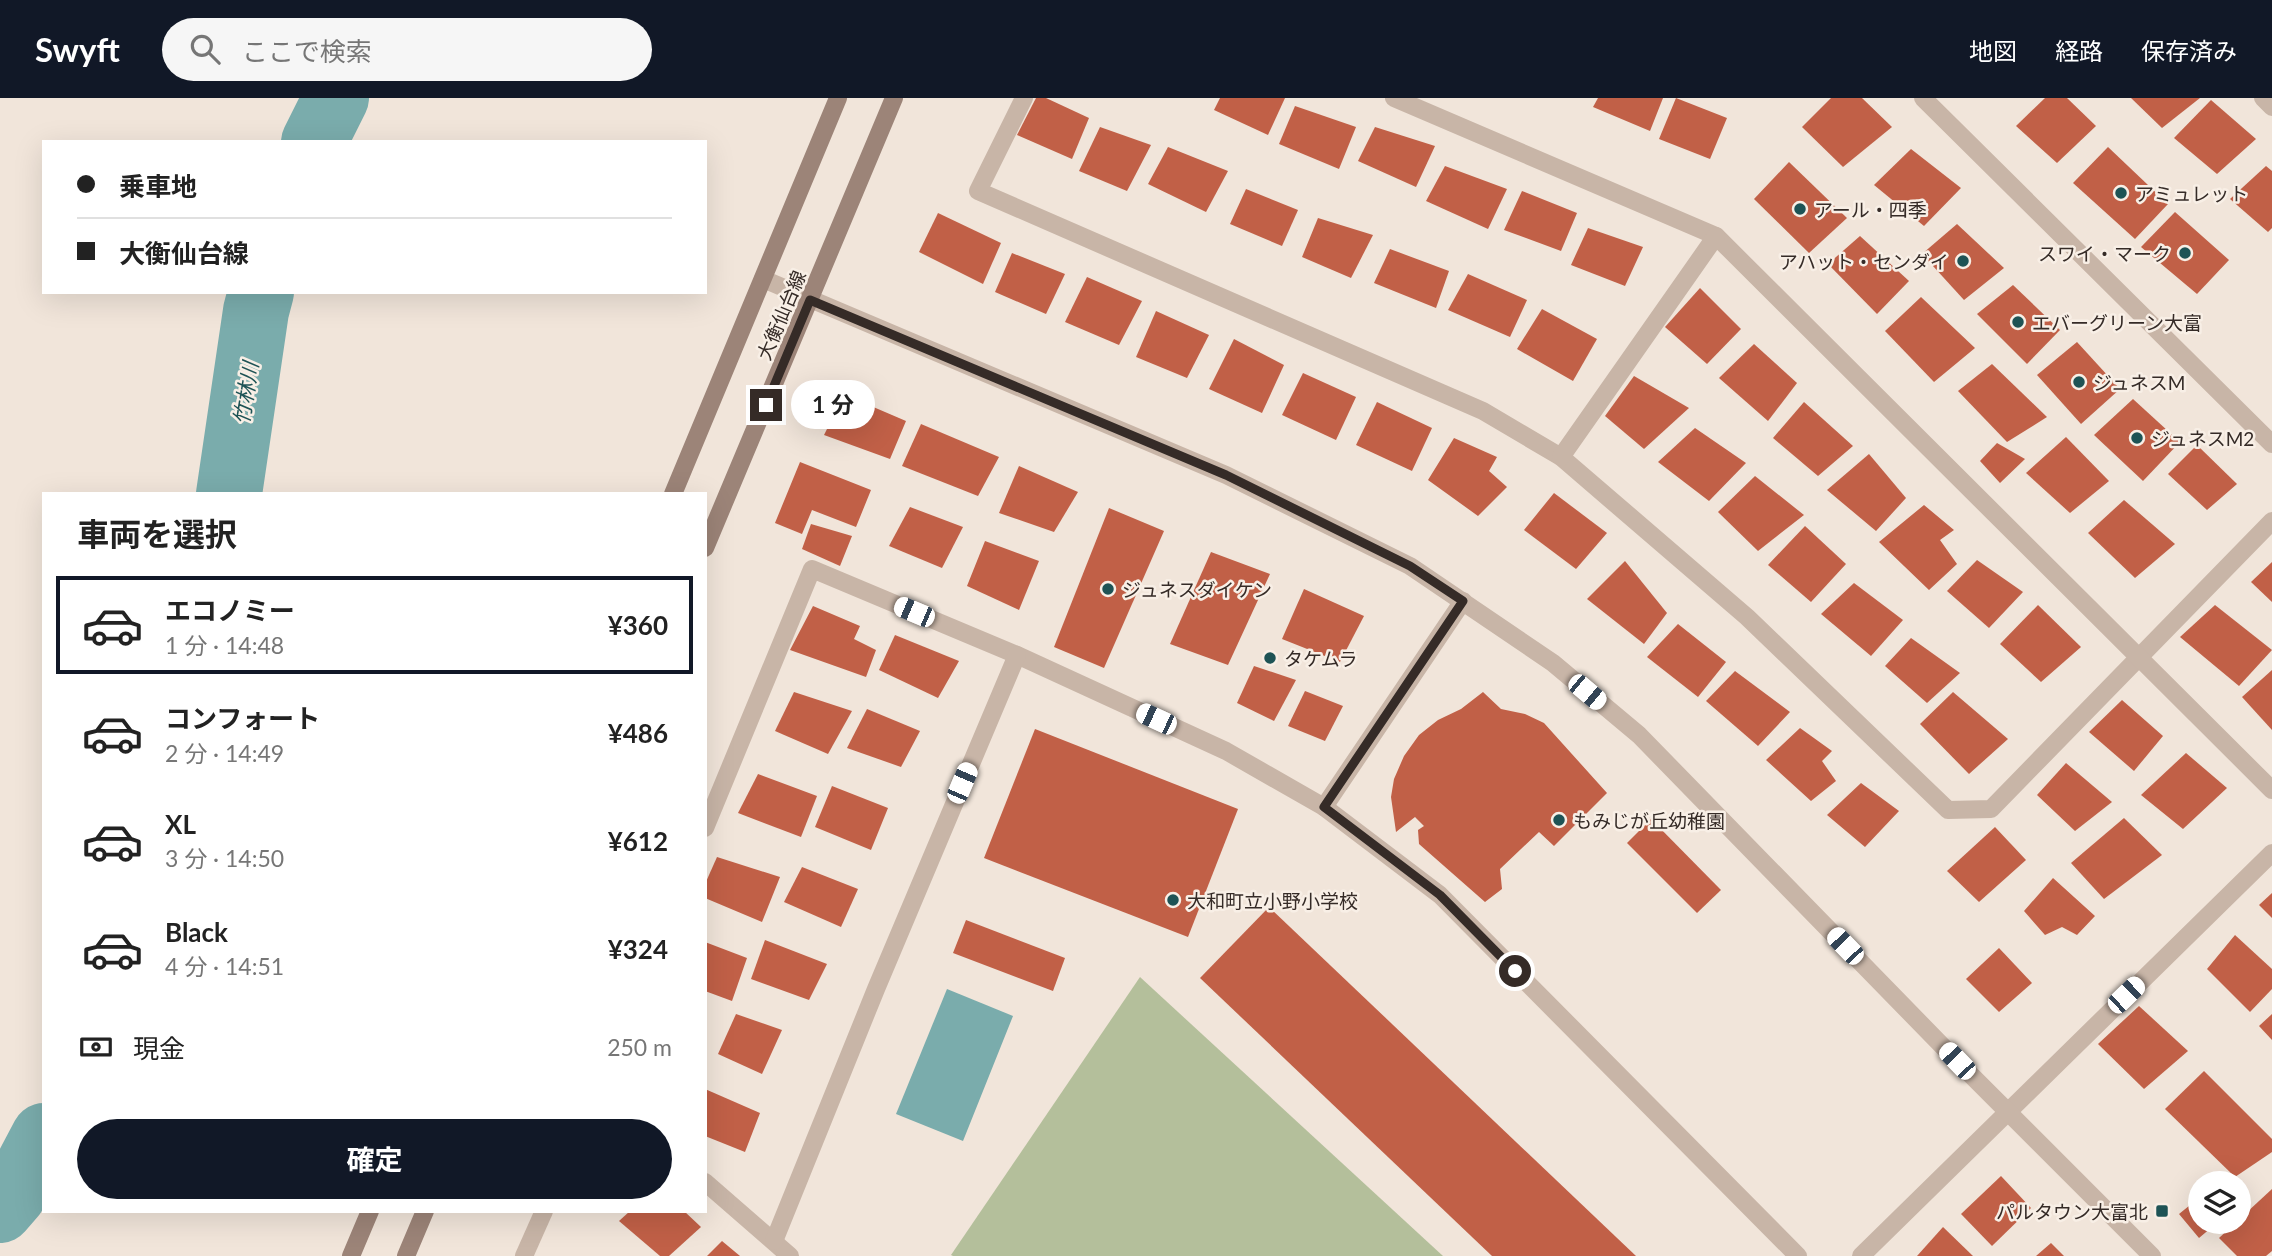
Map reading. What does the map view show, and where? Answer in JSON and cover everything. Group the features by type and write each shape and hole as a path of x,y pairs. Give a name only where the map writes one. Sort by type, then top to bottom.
{"main road":[{"name":"大衡仙台線","path":"674,492 838,98"},
{"name":"大衡仙台線","path":"707,543 894,98"},
{"path":"351,1256 369,1213"},
{"path":"406,1256 424,1213"}],"street":[{"path":"1024,98 978,191 1483,411 1561,457 1747,617 1948,810 1991,808 2272,521"},
{"path":"1394,98 1716,236 2272,790"},
{"path":"1923,98 2272,444"},
{"path":"2263,98 2272,107"},
{"path":"1561,457 1716,236"},
{"path":"763,279 1226,475 1410,566 1553,663 1639,736 2152,1256"},
{"path":"707,823 812,569 1017,654 1226,751 1324,807 1440,895 1798,1256"},
{"path":"1324,807 1463,601"},
{"path":"774,1241 876,989 1017,654"},
{"path":"1861,1256 2272,853"},
{"path":"707,1184 790,1256"},
{"path":"524,1256 543,1213"}],"green space":[{"path":"1140,977 1443,1256 951,1255"}],"water":[{"path":"947,989 1013,1016 963,1141 896,1114"}],"building":[{"path":"1036,98 1046,98 1089,118 1072,159 1017,135"},
{"path":"1220,98 1285,98 1268,135 1214,110"},
{"path":"1598,98 1663,98 1650,131 1593,107"},
{"path":"1676,98 1727,118 1710,159 1659,139"},
{"path":"1831,98 1862,98 1892,127 1843,167 1802,127"},
{"path":"2045,98 2067,98 2096,126 2057,163 2016,126"},
{"path":"2131,98 2200,98 2162,128"},
{"path":"2211,100 2256,139 2217,174 2174,138"},
{"path":"1295,106 1356,127 1339,169 1279,144"},
{"path":"1100,127 1151,145 1127,191 1079,171"},
{"path":"1375,127 1435,146 1416,187 1358,161"},
{"path":"1168,147 1228,171 1206,212 1148,184"},
{"name":"アミュレット","path":"2108,147 2168,204 2135,239 2073,183"},
{"path":"1911,149 1961,188 1924,226 1874,185"},
{"name":"アール・四季","path":"1789,162 1847,218 1809,253 1754,199"},
{"path":"1445,166 1507,189 1488,229 1426,201"},
{"path":"2266,166 2272,171 2272,228 2268,232 2230,199"},
{"path":"1246,189 1298,210 1282,246 1230,224"},
{"path":"1522,191 1577,213 1561,251 1504,230"},
{"name":"スワイ・マーク","path":"2175,212 2229,260 2197,294 2141,247"},
{"path":"938,213 1001,243 983,284 919,252"},
{"path":"1318,218 1373,235 1351,278 1302,257"},
{"name":"アハット・センダイ","path":"1957,224 2004,268 1964,300 1922,254"},
{"path":"1588,228 1643,247 1625,286 1571,265"},
{"path":"1860,236 1909,281 1877,314 1828,264"},
{"path":"1390,249 1449,271 1436,308 1374,283"},
{"path":"1012,253 1065,274 1046,314 995,292"},
{"path":"1468,274 1527,300 1510,337 1448,310"},
{"path":"1087,277 1142,301 1119,345 1065,322"},
{"name":"エバーグリーン大富","path":"2013,285 2060,330 2027,364 1977,314"},
{"path":"1700,288 1741,329 1707,364 1665,327"},
{"path":"1921,297 1975,348 1934,382 1885,331"},
{"path":"1542,309 1597,339 1573,381 1517,349"},
{"path":"1156,311 1209,335 1187,378 1136,357"},
{"path":"1234,339 1284,365 1262,413 1209,389"},
{"name":"ジュネスM","path":"2077,342 2120,389 2081,424 2037,375"},
{"path":"1754,344 1797,383 1768,421 1719,378"},
{"path":"1992,364 2047,417 2007,442 1958,391"},
{"path":"1303,373 1356,397 1336,440 1282,415"},
{"path":"1634,376 1689,408 1644,449 1605,416"},
{"name":"ジュネスM2","path":"2133,399 2180,442 2143,481 2094,435"},
{"path":"1377,402 1432,428 1412,471 1356,445"},
{"path":"1804,402 1853,446 1818,476 1773,438"},
{"path":"871,406 906,421 890,459 824,435 838,407 866,417"},
{"path":"921,424 999,457 978,496 902,466"},
{"path":"1695,428 1746,463 1709,501 1658,462"},
{"path":"2066,437 2109,481 2070,513 2026,473"},
{"path":"1454,438 1497,457 1489,471 1507,487 1478,516 1428,480"},
{"path":"1997,443 2025,459 2000,483 1980,461"},
{"path":"2197,445 2237,484 2207,510 2168,474"},
{"path":"1869,454 1906,498 1876,531 1827,490"},
{"path":"800,462 871,490 856,527 812,510 802,534 775,523"},
{"path":"1019,466 1078,492 1054,532 999,513"},
{"path":"1755,476 1804,515 1758,551 1718,512"},
{"path":"1554,493 1607,533 1576,569 1524,530"},
{"path":"2124,500 2175,544 2135,578 2088,533"},
{"path":"1924,505 1954,530 1940,540 1957,564 1929,590 1879,542"},
{"path":"910,507 963,527 942,568 889,546"},
{"name":"ジュネスダイケン","path":"1109,508 1164,531 1104,668 1054,647"},
{"path":"811,524 852,536 840,566 802,549"},
{"path":"1805,526 1846,564 1811,602 1768,565"},
{"path":"985,541 1039,561 1019,610 967,586"},
{"path":"1211,552 1270,574 1228,665 1170,644"},
{"path":"1977,560 2023,592 1989,628 1947,591"},
{"path":"1625,561 1667,613 1644,644 1587,599"},
{"path":"2272,562 2272,602 2251,582"},
{"path":"1854,583 1903,620 1871,656 1821,614"},
{"path":"1304,589 1364,616 1340,662 1282,639"},
{"path":"2038,605 2081,647 2041,682 2000,644"},
{"path":"2215,605 2272,650 2239,686 2180,637"},
{"path":"813,606 860,626 854,639 876,650 866,677 790,650"},
{"path":"1678,624 1726,662 1698,697 1647,657"},
{"path":"895,635 959,661 938,698 879,670"},
{"path":"1911,638 1960,673 1927,703 1885,666"},
{"path":"1254,666 1296,680 1274,721 1237,703"},
{"path":"2272,670 2272,730 2242,697"},
{"path":"1735,671 1790,712 1758,746 1706,701"},
{"path":"1305,691 1343,706 1325,741 1288,726"},
{"path":"794,692 852,711 828,754 775,731"},
{"path":"1483,692 1501,709 1525,714 1544,723 1607,793 1554,846 1539,832 1500,869 1502,889 1485,902 1419,844 1418,830 1424,826 1415,817 1396,832 1391,797 1394,779 1404,756 1419,735"},
{"path":"1953,692 2008,739 1969,774 1920,724"},
{"path":"2122,700 2163,736 2134,771 2089,732"},
{"path":"867,709 920,731 901,767 847,748"},
{"path":"1800,728 1832,751 1822,761 1836,781 1811,801 1766,760"},
{"path":"1035,729 1238,809 1188,937 984,858"},
{"path":"2186,753 2227,788 2183,829 2141,795"},
{"path":"2066,763 2112,802 2075,831 2037,795"},
{"path":"758,774 817,796 801,837 738,813"},
{"path":"1861,783 1899,811 1865,847 1827,815"},
{"path":"832,786 888,808 871,850 815,827"},
{"path":"2124,818 2162,855 2104,899 2071,863"},
{"path":"1651,819 1721,890 1697,913 1627,843"},
{"path":"1995,827 2026,860 1979,902 1947,871"},
{"path":"717,857 780,877 762,922 707,899 707,880"},
{"path":"802,867 858,889 841,927 784,902"},
{"path":"2053,878 2095,916 2077,935 2062,927 2045,935 2024,911"},
{"path":"2272,893 2272,918 2259,905"},
{"path":"1269,907 1636,1256 1492,1256 1200,978"},
{"path":"966,920 1065,958 1053,991 953,953"},
{"path":"2235,935 2272,969 2272,989 2250,1012 2207,969"},
{"path":"765,940 827,964 809,1000 751,979"},
{"path":"707,943 747,958 732,1001 707,992"},
{"path":"1999,948 2032,983 1999,1012 1966,979"},
{"path":"2139,1006 2188,1051 2144,1089 2098,1044"},
{"path":"736,1014 782,1030 762,1074 718,1054"},
{"path":"2272,1014 2272,1040 2259,1026"},
{"path":"2204,1071 2272,1139 2272,1152 2244,1171 2229,1171 2165,1109"},
{"path":"707,1090 760,1113 745,1152 707,1137"},
{"path":"2001,1176 2031,1208 1992,1246 1961,1214"},
{"path":"2272,1189 2272,1251 2266,1256 2237,1256 2219,1238 2223,1234 2251,1234 2251,1208"},
{"path":"2188,1207 2188,1225 2179,1214"},
{"path":"628,1213 686,1213 701,1227 669,1256 660,1256 619,1221"},
{"path":"1943,1227 1973,1256 1917,1256"},
{"path":"722,1241 740,1256 707,1256"},
{"path":"2051,1243 2064,1256 2036,1256"}],"waterway":[{"name":"竹林川","path":"315,140 336,98"},
{"name":"竹林川","path":"229,492 260,294"},
{"name":"竹林川","path":"0,1210 13,1195 42,1140"}],"place":[{"name":"アミュレット","path":"2121,193"},
{"name":"アール・四季","path":"1800,209"},
{"name":"スワイ・マーク","path":"2185,253"},
{"name":"アハット・センダイ","path":"1963,261"},
{"name":"エバーグリーン大富","path":"2018,322"},
{"name":"ジュネスM","path":"2079,382"},
{"name":"ジュネスM2","path":"2137,438"},
{"name":"ジュネスダイケン","path":"1108,589"},
{"name":"タケムラ","path":"1270,658"},
{"name":"もみじが丘幼稚園","path":"1559,820"},
{"name":"大和町立小野小学校","path":"1173,900"},
{"name":"パルタウン大富北","path":"2162,1211"}],"route":[{"path":"766,405 810,300 1226,475 1410,566 1463,601 1324,807 1440,895 1515,971"}]}
